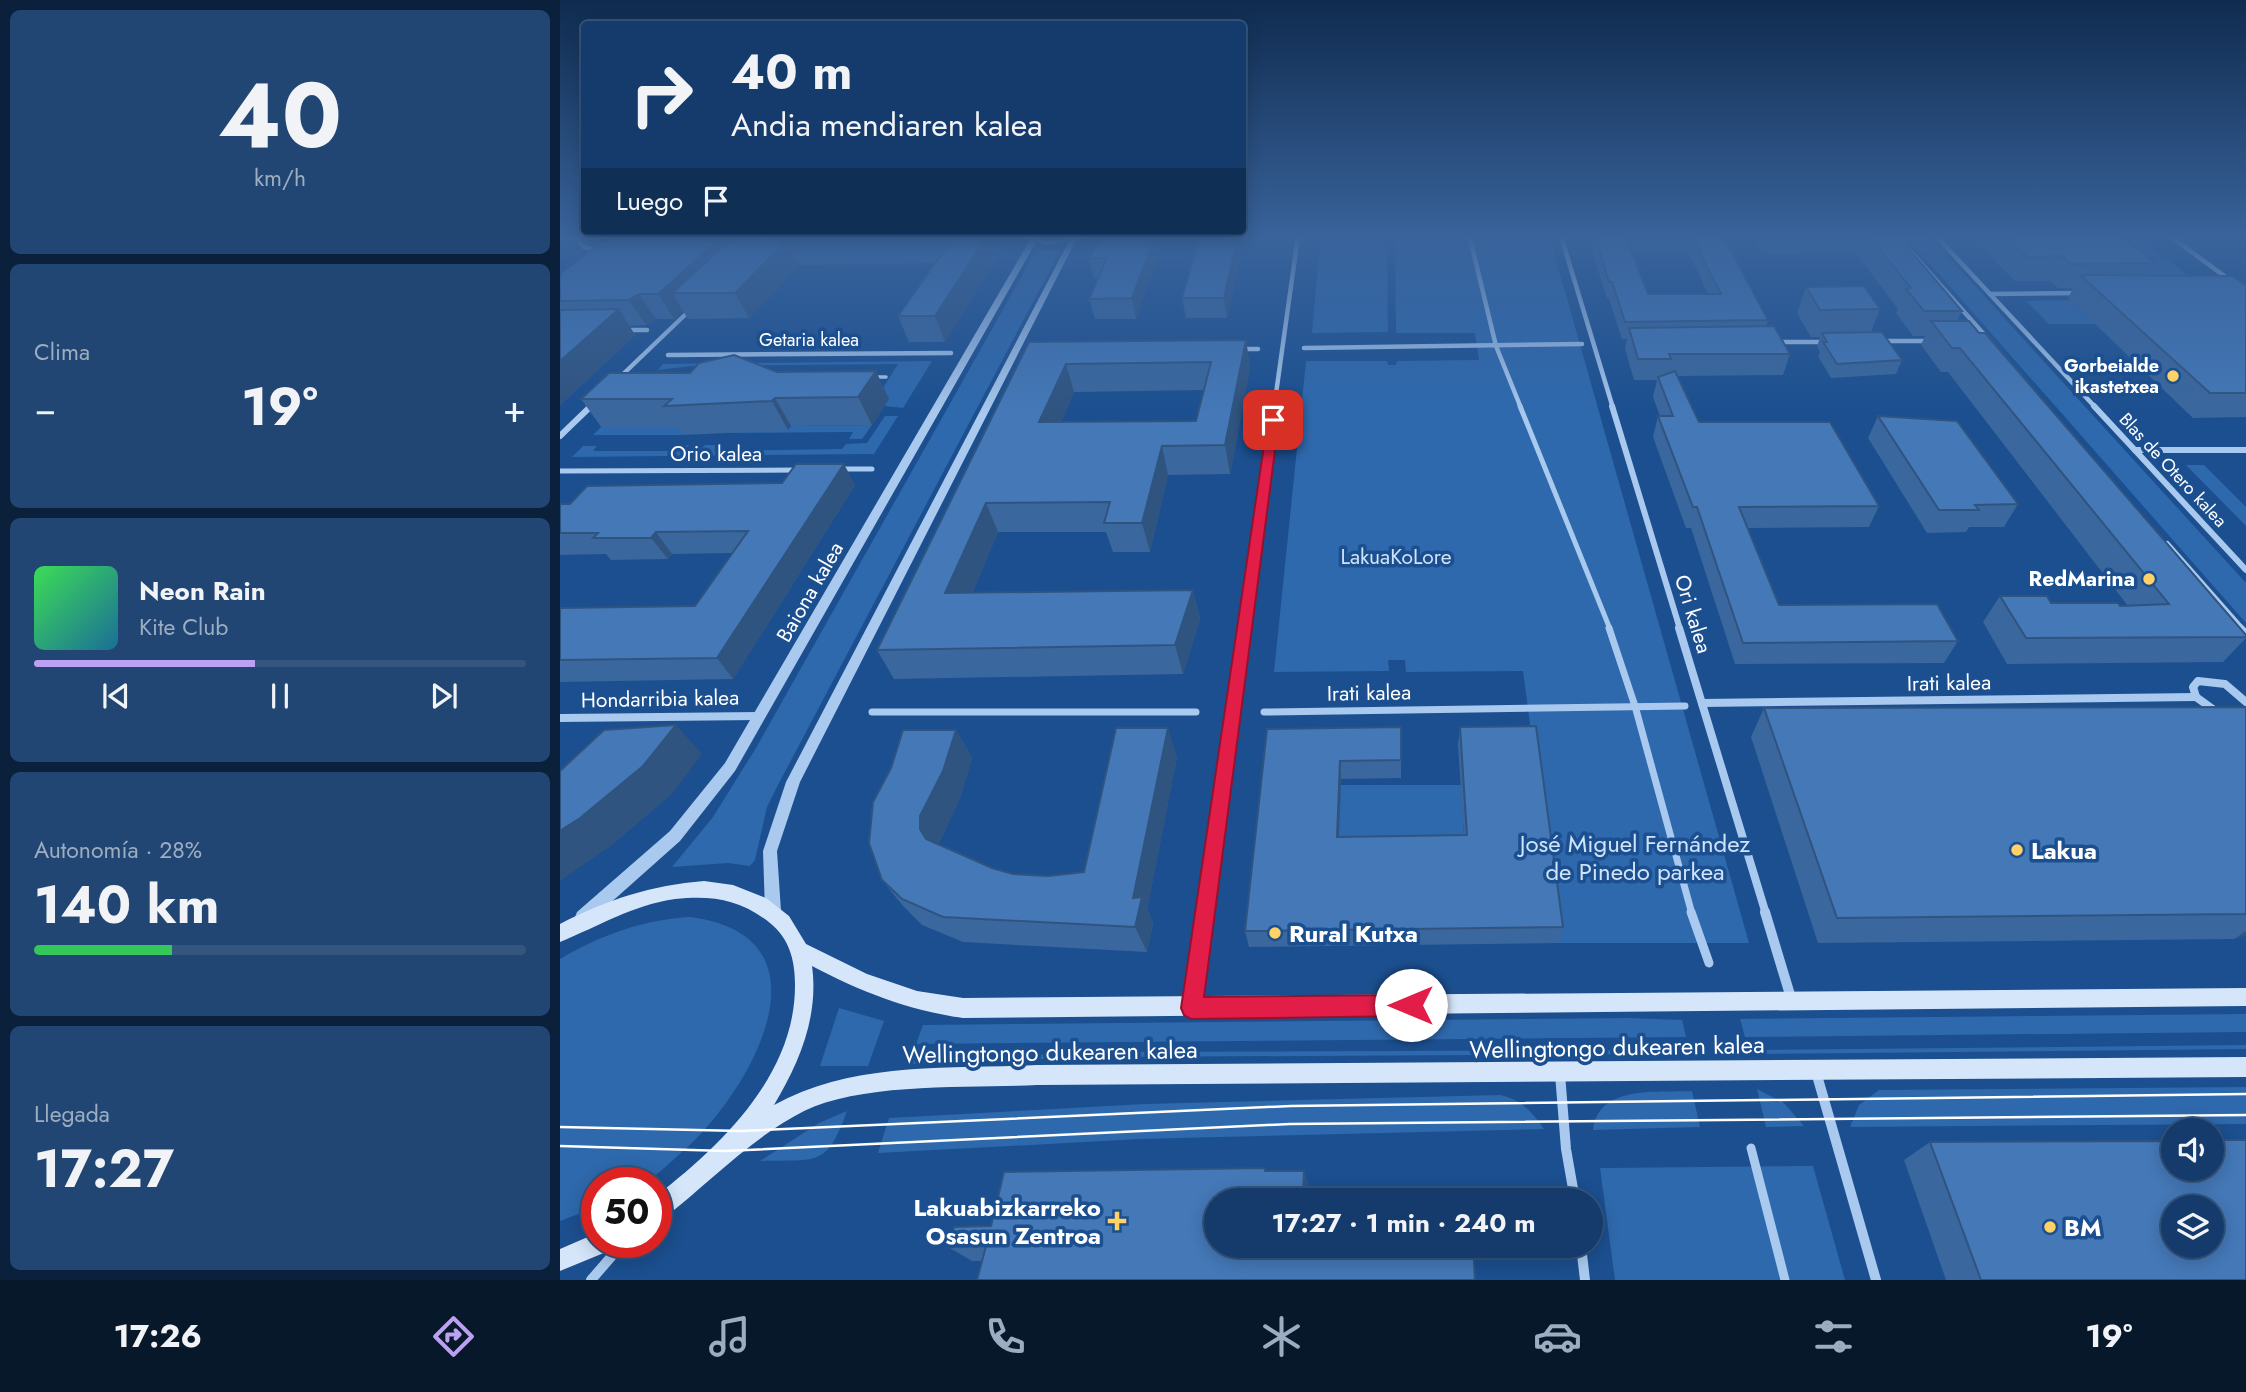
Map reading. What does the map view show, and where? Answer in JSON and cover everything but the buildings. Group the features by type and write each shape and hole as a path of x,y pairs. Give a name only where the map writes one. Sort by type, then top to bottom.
{"main road":[{"path":"566,929 640,898 692,890 729,892 753,899 773,911 789,928 800,950 805,979 802,1013 791,1051 771,1091 742,1131 715,1160 672,1196"},
{"name":"Wellingtongo dukearen kalea","path":"800,950 871,988 920,1003 963,1008 2246,997"},
{"name":"Wellingtongo dukearen kalea","path":"715,1160 785,1112 822,1094 886,1083 1037,1075 1560,1074 2246,1067"},
{"path":"560,1260 581,1251"}],"street":[{"name":"Baiona kalea","path":"566,929 675,836 730,767 997,296"},
{"path":"773,911 770,851 793,782 1049,296"},
{"path":"1191,1008 1290,296"},
{"path":"1484,296 1496,346 1610,629 1635,706 1683,888 1709,963"},
{"name":"Ori kalea","path":"1579,296 1792,1002"},
{"path":"1949,296 1998,351"},
{"name":"Blas de Otero kalea","path":"1992,296 2246,570"},
{"path":"613,384 699,301"},
{"path":"622,330 647,330"},
{"path":"1869,341 1939,341"},
{"path":"1772,342 1828,342"},
{"path":"1304,348 1582,344"},
{"path":"1231,349 1258,349"},
{"name":"Getaria kalea","path":"668,355 951,353"},
{"path":"560,436 604,393"},
{"path":"2135,450 2246,450"},
{"path":"830,469 872,469"},
{"name":"Orio kalea","path":"560,471 802,470"},
{"path":"2164,540 2246,634"},
{"path":"2223,714 2196,697 2193,687 2198,681 2210,680 2225,684 2238,692 2246,702"},
{"name":"Irati kalea","path":"1702,704 2196,697"},
{"name":"Irati kalea","path":"1264,712 1685,706"},
{"path":"872,712 1196,712"},
{"name":"Hondarribia kalea","path":"560,718 761,716"},
{"path":"1816,1071 1875,1280"},
{"path":"1560,1074 1566,1149 1573,1188"},
{"path":"1751,1148 1785,1280"},
{"path":"591,1280 610,1258"},
{"path":"1582,1258 1585,1280"}],"lane":[{"path":"622,375 635,375"},
{"path":"873,377 886,377"}],"green space":[{"path":"1011,296 1036,296 767,807 755,860 750,866 728,863 672,867 713,817 756,748"},
{"path":"1315,296 1388,296 1388,332 1312,333"},
{"path":"1396,296 1566,296 1749,943 1559,943 1523,671 1406,672 1405,660 1388,660 1389,671 1274,672 1306,361 1387,361 1388,365 1396,365 1397,361 1479,360 1475,333 1396,333"},
{"path":"1958,296 1984,296 2246,583 2246,623"},
{"path":"2070,300 2095,324 2049,324 2026,301"},
{"path":"932,361 903,408 885,406 888,399 876,399 898,364 691,366 658,370 663,364"},
{"path":"885,416 898,416 874,454 572,457 583,446 597,446 593,451 671,451 676,445 689,445 683,454 697,453 705,445 717,445 714,451 842,449 846,444 867,443"},
{"path":"610,418 690,427 683,435 593,435"},
{"path":"872,425 862,439 849,439 853,432 729,433 731,430 788,430 791,426"},
{"path":"2186,465 2204,465 2246,507 2246,526"},
{"path":"1341,785 1461,785 1465,853 1338,854"},
{"path":"689,917 735,930 761,953 771,983 768,1019 754,1056 733,1092 708,1125 682,1152 665,1167 581,1167 581,1213 560,1221 560,959 622,930"},
{"path":"839,1008 884,1021 868,1066 820,1066"},
{"path":"2246,1014 2246,1032 1745,1037 1740,1019"},
{"path":"1630,1018 1682,1020 1686,1037 916,1044 923,1025"},
{"path":"2246,1045 2246,1049 1749,1054 1748,1050"},
{"path":"1685,1050 1685,1054 1100,1057 909,1064 910,1060 1104,1052"},
{"path":"2246,1087 2246,1124 2224,1124 2224,1118 2161,1118 2161,1125 1850,1127 1859,1105 1879,1090"},
{"path":"1757,1089 1784,1103 1804,1126 1766,1127"},
{"path":"1692,1091 1700,1127 1593,1130 1597,1115 1606,1105 1618,1098 1647,1092"},
{"path":"1500,1095 1526,1108 1544,1129 1140,1139 878,1153 889,1118 1145,1104"},
{"path":"847,1111 833,1143 817,1157 807,1160 760,1161 819,1123"},
{"path":"1813,1166 1845,1280 1615,1280 1600,1168"}],"tram line":[{"path":"560,1127 742,1131 1291,1106 2246,1094"},
{"path":"560,1146 725,1151 1290,1124 2246,1115"}],"place":[{"name":"Gorbeialde ikastetxea","path":"2173,376"},
{"name":"RedMarina","path":"2149,579"},
{"name":"Lakua","path":"2017,850"},
{"name":"Rural Kutxa","path":"1275,933"},
{"name":"Lakuabizkarreko Osasun Zentroa","path":"1117,1221"},
{"name":"BM","path":"2050,1227"}],"route":[{"path":"1273,420 1191,1008 1411,1005"}],"park label":[{"name":"LakuaKoLore","path":"1396,557"},
{"name":"José Miguel Fernández de Pinedo parkea","path":"1635,857"}]}
